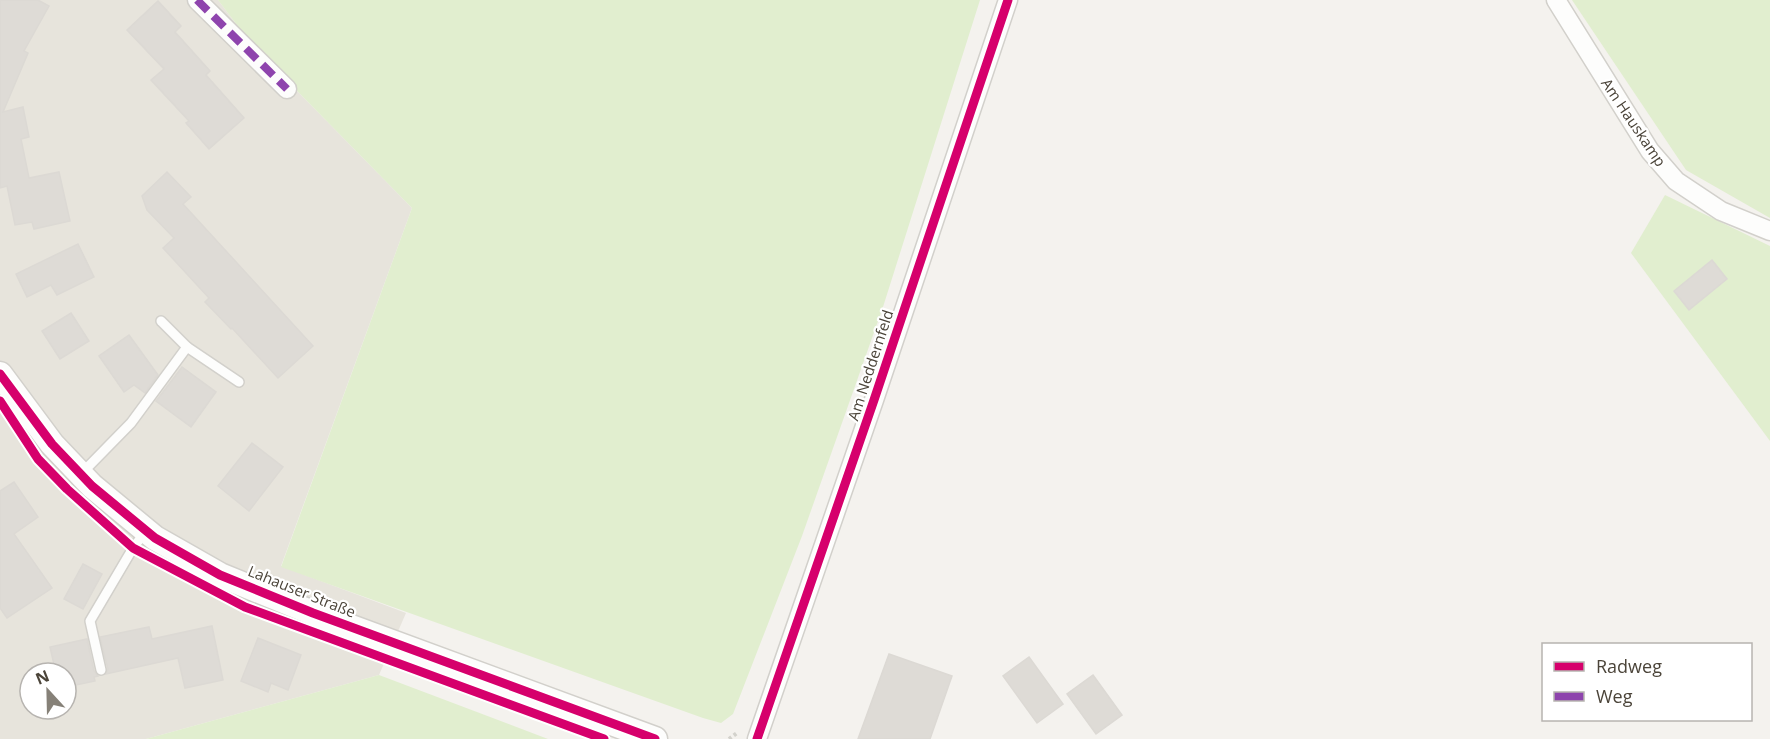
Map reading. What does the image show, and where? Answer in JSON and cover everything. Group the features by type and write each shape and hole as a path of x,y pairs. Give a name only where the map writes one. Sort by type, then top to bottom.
{"street":[{"path":"197,0 287,89"},
{"name":"Am Neddernfeld","path":"757,739 1008,0"},
{"name":"Am Hauskamp","path":"1556,0 1650,151 1676,181 1721,211 1770,231"},
{"name":"Lahauser Straße","path":"0,374 52,444 92,486 155,538 220,575 313,613 655,739"}],"lane":[{"path":"161,321 187,347 239,382"},
{"path":"81,474 131,423 187,347"},
{"path":"101,670 90,621 146,530"}],"shaded area":[{"path":"0,0 218,0 253,46 412,208 281,566 406,613 379,675 146,739 0,739"}],"green space":[{"path":"218,0 980,0 883,307 802,536 733,714 721,723 281,567 412,208 253,46"},
{"path":"1572,0 1770,0 1770,218 1686,170"},
{"path":"1665,195 1770,246 1770,441 1631,253"},
{"path":"379,675 548,739 146,739"}],"building":[{"path":"0,0 38,0 49,6 24,51 28,53 3,112 23,107 29,137 21,139 29,178 59,172 70,221 34,229 32,222 15,225 7,186 0,188"},
{"path":"158,1 181,26 175,32 210,71 206,75 244,118 209,149 186,123 189,121 151,80 164,69 127,30"},
{"path":"167,172 191,197 183,204 313,346 278,378 205,302 209,298 163,248 174,238 147,210 142,196"},
{"path":"78,244 94,277 57,295 51,285 27,297 16,274"},
{"path":"1712,260 1727,279 1689,310 1674,291"},
{"path":"71,313 89,341 60,359 42,331"},
{"path":"129,335 158,375 145,393 134,385 124,392 99,356"},
{"path":"182,367 216,392 191,427 156,401"},
{"path":"252,443 283,467 249,511 218,486"},
{"path":"14,482 38,517 14,534 52,588 7,618 0,608 0,491"},
{"path":"83,564 102,574 83,609 64,599"},
{"path":"212,626 223,680 185,688 178,658 106,674 108,669 100,637 149,627 152,639"},
{"path":"258,638 301,655 288,690 271,683 268,692 241,681"},
{"path":"87,639 94,671 98,676 94,677 95,681 78,685 78,661 53,661 50,647"},
{"path":"889,654 952,676 930,739 858,739"},
{"path":"1029,657 1063,704 1037,723 1003,676"},
{"path":"1093,675 1122,715 1096,734 1067,694"}],"marked path":[{"path":"197,0 287,89"}],"cycle path":[{"path":"757,739 1008,0"},
{"path":"0,374 52,444 92,486 155,538 220,575 313,613 655,739"},
{"path":"0,401 38,459 67,489 133,548 245,607 604,739"}]}
